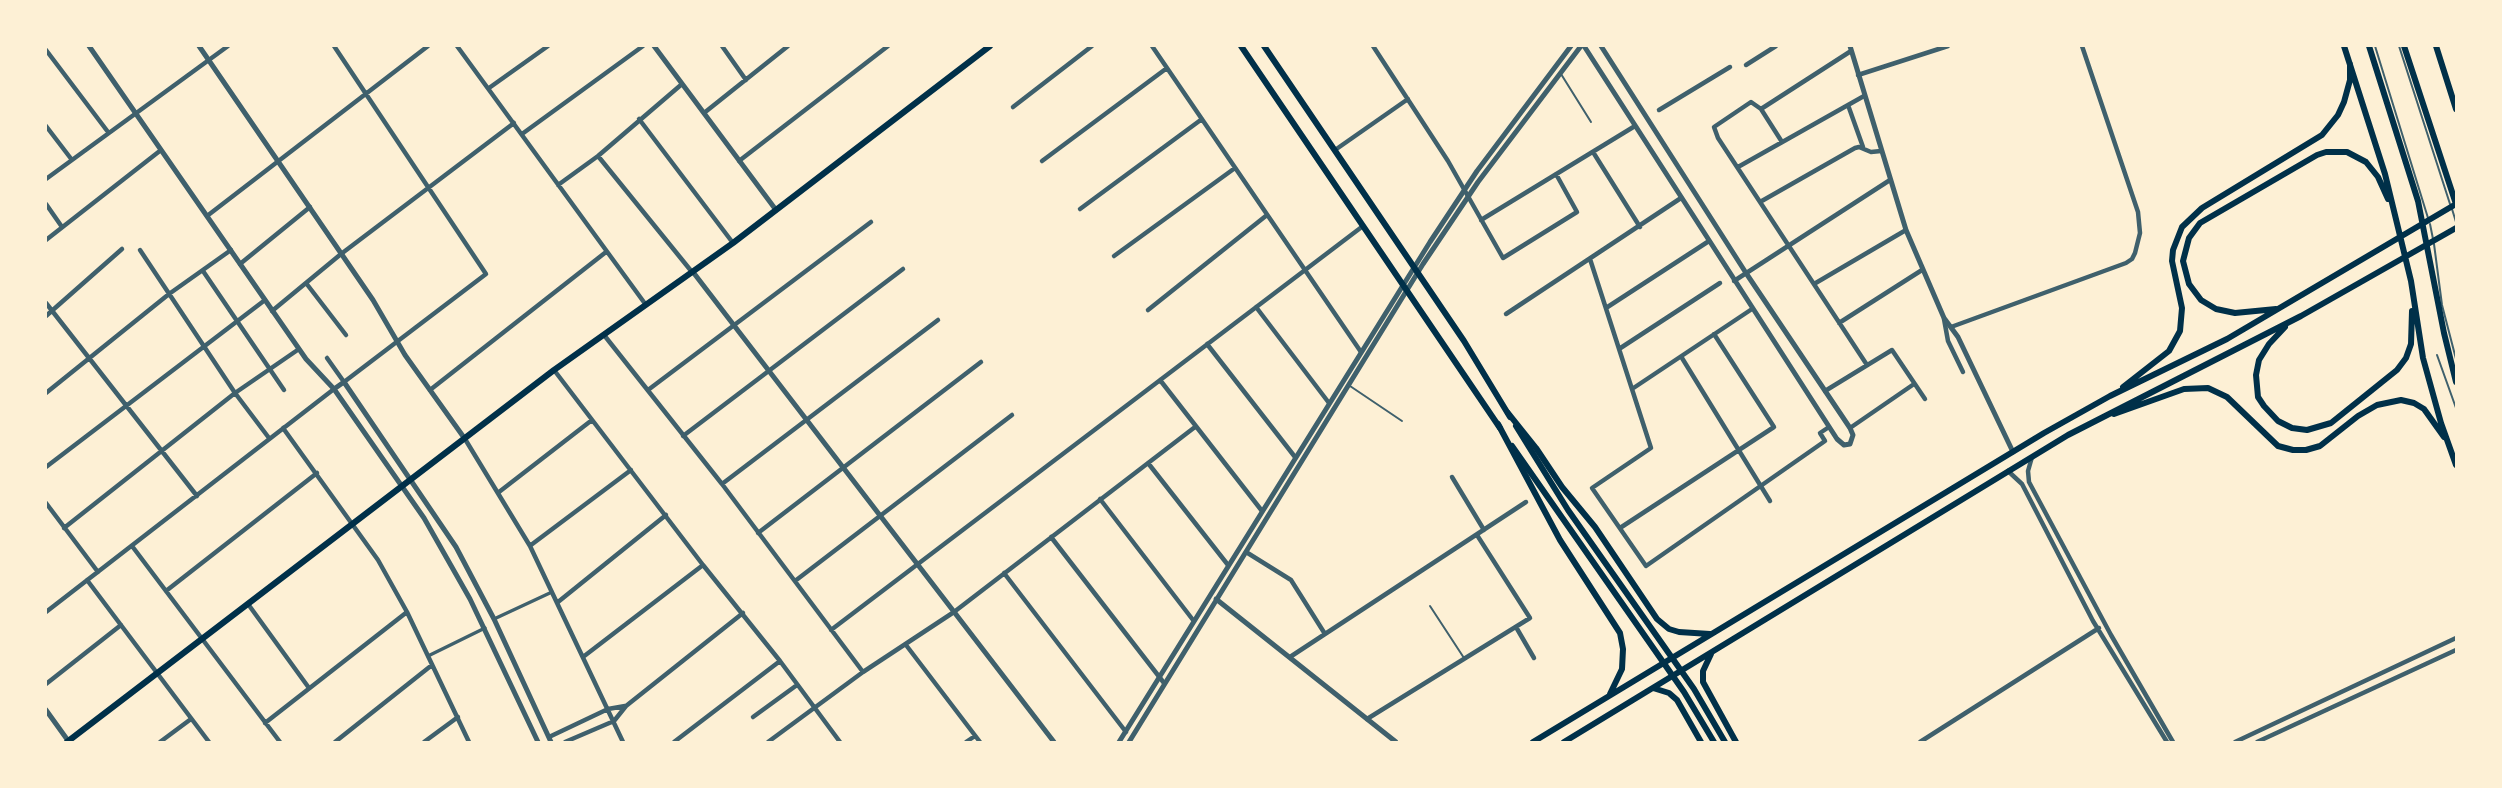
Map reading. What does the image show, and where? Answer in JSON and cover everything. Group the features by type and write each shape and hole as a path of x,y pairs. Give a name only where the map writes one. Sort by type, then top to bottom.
{"main road":[{"path":"68,742 554,370 733,243 990,46"},
{"path":"1241,46 1684,692 1714,743"},
{"path":"1264,46 1464,341 1568,510 1675,662 1725,743"},
{"path":"2344,46 2385,174 2410,281 2423,358 2456,464"},
{"path":"2369,46 2418,201 2456,382"},
{"path":"1535,742 2013,452 2110,396 2227,339 2456,204 2402,46"},
{"path":"2436,46 2456,108"},
{"path":"2110,396 2152,366 2176,341 2180,331 2182,308 2172,261 2173,250 2182,227 2202,208 2322,135 2339,115 2350,80 2350,64"},
{"path":"2278,308 2235,313 2216,309 2201,300 2189,284 2183,261 2189,238 2200,223 2317,155 2336,151 2357,156 2366,162 2378,177 2396,217"},
{"path":"1564,743 2032,456 2093,421 2301,316 2456,228"},
{"path":"2292,320 2274,338 2259,360 2256,375 2258,397 2270,414 2292,428 2321,428 2383,382 2406,358 2412,337 2410,281"},
{"path":"2093,421 2184,389 2201,387 2227,397 2263,435 2278,446 2306,450 2320,446 2358,416 2378,405 2401,400 2424,409 2450,448"},
{"path":"1508,413 1595,527 1657,619 1669,629 1679,632 1712,634"},
{"path":"1498,424 1560,540 1619,633 1623,649 1622,669 1610,695"},
{"path":"1711,654 1703,671 1703,682 1737,743"},
{"path":"1653,688 1669,693 1677,700 1701,743"}],"street":[{"path":"89,46 272,311 299,349 334,389 442,547 485,628 537,742 550,740 608,709 626,706"},
{"path":"199,46 373,300 396,342 499,492 558,602 624,743"},
{"path":"46,179 228,46"},
{"path":"46,612 269,438 486,274 334,46"},
{"path":"207,216 366,94 421,48 428,46"},
{"path":"457,46 647,306"},
{"path":"489,88 548,46"},
{"path":"522,134 643,46"},
{"path":"654,46 776,210"},
{"path":"722,46 746,79"},
{"path":"704,113 788,46"},
{"path":"739,161 888,46"},
{"path":"1013,107 1092,46"},
{"path":"1152,46 1361,352"},
{"path":"1373,46 1466,193 1503,258 1577,212 1556,174"},
{"path":"1129,743 1349,386 1416,270 1466,193 1571,46"},
{"path":"1466,193 1583,46 1829,427 1844,445 1852,441 1850,428 1746,273 1601,46"},
{"path":"1746,65 1776,46"},
{"path":"1857,76 1948,46"},
{"path":"1951,327 2126,263 2135,253 2140,233 2138,212 2082,46"},
{"path":"1761,109 1851,48 1857,76 1890,180 1922,271 1944,318 1958,337 2013,452"},
{"path":"46,50 108,132"},
{"path":"1658,110 1730,67"},
{"path":"1042,161 1167,68"},
{"path":"557,185 598,156 682,84"},
{"path":"1738,167 1864,96"},
{"path":"1335,150 1408,99"},
{"path":"1782,142 1761,109 1749,102 1714,127 1718,138 1867,365"},
{"path":"1849,104 1863,148"},
{"path":"639,119 733,243"},
{"path":"1080,209 1202,119"},
{"path":"272,311 341,254 514,123"},
{"path":"46,126 72,160"},
{"path":"1482,220 1635,126"},
{"path":"1760,202 1855,148 1871,152 1881,151"},
{"path":"46,240 161,150"},
{"path":"1593,152 1640,227"},
{"path":"598,156 693,272 1054,743"},
{"path":"1114,257 1235,168"},
{"path":"1734,281 1890,180"},
{"path":"1506,314 1681,198"},
{"path":"46,204 62,227"},
{"path":"240,264 310,208"},
{"path":"1148,310 1267,215"},
{"path":"648,390 871,222"},
{"path":"831,630 1363,225"},
{"path":"1814,284 1906,230"},
{"path":"1606,308 1709,241"},
{"path":"46,317 122,249"},
{"path":"140,250 235,393 269,438"},
{"path":"46,393 169,294 230,250"},
{"path":"429,390 606,252"},
{"path":"1590,259 1651,448 1592,488 1646,566 1825,441 1820,433 1829,427"},
{"path":"683,436 903,269"},
{"path":"203,271 284,390"},
{"path":"1839,323 1922,271"},
{"path":"1619,349 1720,282"},
{"path":"306,283 346,335"},
{"path":"1119,743 1342,382 1405,288"},
{"path":"46,467 265,300"},
{"path":"46,303 197,496"},
{"path":"1256,307 1329,403"},
{"path":"1632,389 1752,309"},
{"path":"1944,318 1948,341 1963,372"},
{"path":"722,484 938,320"},
{"path":"1620,528 1774,427 1714,334"},
{"path":"604,335 722,484 863,672"},
{"path":"1207,344 1295,457"},
{"path":"64,528 235,393 299,349"},
{"path":"1825,391 1892,350 1925,399"},
{"path":"327,358 456,547 494,619 550,740"},
{"path":"1682,358 1770,500"},
{"path":"758,533 981,362"},
{"path":"554,370 780,661 840,743"},
{"path":"1160,380 1262,511"},
{"path":"1342,382 1349,386"},
{"path":"1850,428 1914,384"},
{"path":"796,581 1012,415"},
{"path":"499,492 592,420"},
{"path":"768,743 863,672 954,612 1195,427"},
{"path":"283,428 378,560 407,612 468,743"},
{"path":"2032,456 2028,471 2029,482 2173,743"},
{"path":"1148,463 1228,565"},
{"path":"530,546 631,470"},
{"path":"2008,471 2022,484 2098,628 2167,743"},
{"path":"166,591 317,473"},
{"path":"1452,477 1484,530"},
{"path":"1100,499 1193,620"},
{"path":"1290,657 1527,502"},
{"path":"46,503 99,572"},
{"path":"46,518 52,512"},
{"path":"558,602 666,516"},
{"path":"1367,719 1530,618 1477,535"},
{"path":"1051,537 1164,683"},
{"path":"132,547 280,743"},
{"path":"1246,552 1291,580 1325,634"},
{"path":"1234,555 1215,590 1216,599 1396,743"},
{"path":"583,657 703,565"},
{"path":"1004,573 1126,732"},
{"path":"87,580 209,743"},
{"path":"494,619 552,592"},
{"path":"248,604 309,688"},
{"path":"265,723 407,612"},
{"path":"565,743 614,722 626,706 743,613"},
{"path":"1920,743 2105,624"},
{"path":"46,684 121,625"},
{"path":"1516,627 1534,657"},
{"path":"428,656 485,628"},
{"path":"2235,743 2456,639"},
{"path":"906,645 981,743"},
{"path":"2257,743 2456,650"},
{"path":"674,743 780,661"},
{"path":"335,743 432,665"},
{"path":"753,717 797,685"},
{"path":"46,710 68,742"},
{"path":"425,743 458,717"},
{"path":"160,743 191,719"},
{"path":"966,743 975,736"}],"lane":[{"path":"2375,46 2431,226 2442,305 2456,359"},
{"path":"2402,46 2456,222"},
{"path":"1561,73 1591,122"},
{"path":"2437,355 2456,408"},
{"path":"1349,386 1402,421"},
{"path":"1430,606 1464,659"}]}
